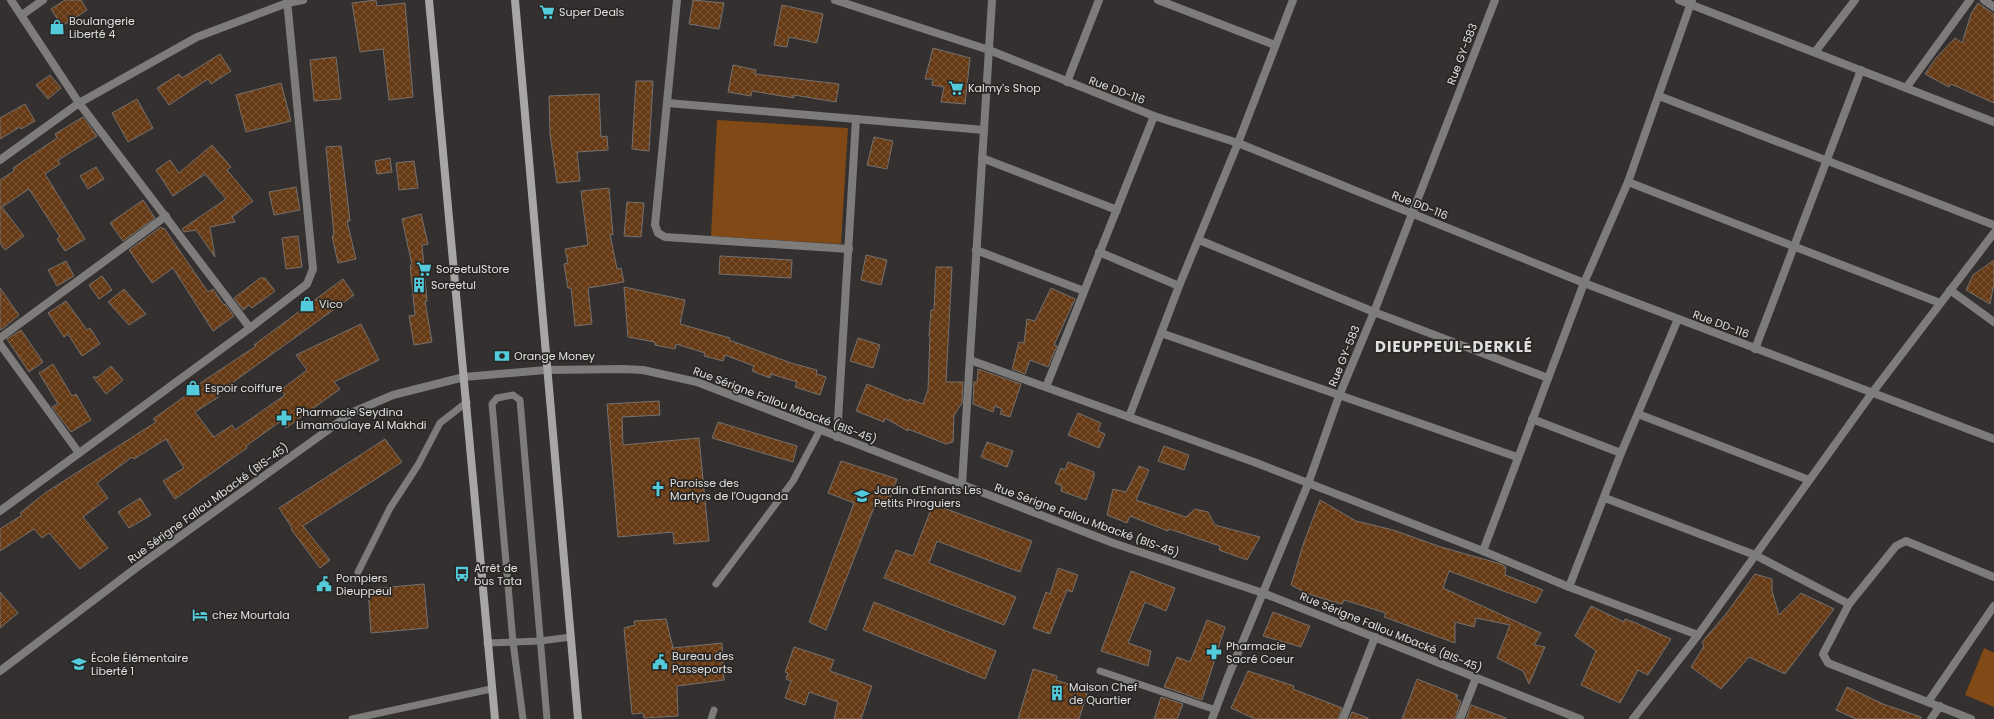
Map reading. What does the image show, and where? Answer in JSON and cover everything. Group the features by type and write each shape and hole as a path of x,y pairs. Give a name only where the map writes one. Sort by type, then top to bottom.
{"street":[{"path":"11,0 79,103 250,328"},
{"path":"22,15 42,0"},
{"path":"0,160 79,103 197,37 287,1 303,0"},
{"path":"429,0 467,402 491,689 495,719"},
{"path":"515,0 546,370 578,719"},
{"path":"677,0 655,225 658,234 665,237 849,249"},
{"name":"Rue DD-116","path":"835,0 844,1 989,50 1154,116 1238,143 1584,283 1994,439"},
{"path":"962,485 992,0"},
{"path":"1067,82 1099,0"},
{"path":"1158,0 1275,45"},
{"path":"1129,417 1179,286 1238,143 1292,0"},
{"name":"Rue GY-583","path":"1212,719 1308,484 1339,396 1374,312 1495,0"},
{"path":"1679,0 1691,2 1994,122"},
{"path":"1815,52 1855,0"},
{"path":"1906,88 1970,0"},
{"path":"1984,0 1994,7"},
{"path":"1,507 250,328 307,284 313,269 287,1"},
{"path":"1483,551 1517,457 1584,283 1628,182 1691,2"},
{"path":"1755,349 1861,70"},
{"path":"1659,96 1827,159 1994,225"},
{"path":"668,103 984,130"},
{"path":"1046,388 1154,116"},
{"path":"838,437 856,119"},
{"path":"982,158 1117,210"},
{"path":"1628,182 1940,303"},
{"path":"0,338 166,216"},
{"path":"1633,719 1698,635 1872,393 1994,234"},
{"path":"1199,240 1374,312 1548,378"},
{"path":"976,250 1084,291"},
{"path":"1099,252 1179,286"},
{"path":"1950,290 1994,322"},
{"path":"1569,587 1605,498 1621,453 1678,319"},
{"path":"1161,333 1517,457"},
{"path":"0,344 78,453"},
{"path":"970,360 1254,462 1483,551 1569,587 1698,635"},
{"name":"Rue Sérigne Fallou Mbacké (BIS-45)","path":"0,670 136,568 353,412 393,395 464,377 546,370 624,369 665,374 697,382 1113,543 1263,593 1580,719"},
{"path":"1638,414 1809,480"},
{"path":"1532,419 1621,453"},
{"path":"1605,498 1755,555 1849,604"},
{"path":"1971,719 1828,663 1823,654 1849,604 1896,546 1906,541 1994,577"},
{"path":"1928,702 1994,606"},
{"path":"1343,719 1375,637"},
{"path":"1460,719 1476,678"},
{"path":"1931,719 1940,706"}],"lane":[{"path":"523,719 513,642 492,404 497,398 513,396 520,400 547,719"},
{"path":"358,572 390,508 418,465 440,423 467,402"},
{"path":"716,584 793,481 820,430"},
{"path":"487,643 540,641 571,637"},
{"path":"1100,671 1216,710"},
{"path":"352,719 491,689"},
{"path":"711,719 714,710"}],"shaded area":[{"path":"717,120 848,128 841,244 711,236"},
{"path":"1984,648 1994,653 1994,707 1965,695"}],"building":[{"path":"65,0 81,0 87,10 62,26 51,9"},
{"path":"376,0 377,6 405,3 413,97 389,100 383,49 360,52 352,3"},
{"path":"693,0 724,3 719,29 689,24"},
{"path":"1978,3 1994,14 1994,103 1951,84 1949,87 1925,74 1936,58 1955,38 1962,43 1971,14"},
{"path":"782,5 823,14 817,43 789,37 787,47 774,45"},
{"path":"933,48 970,58 965,104 941,102 944,87 932,85 933,79 925,79"},
{"path":"220,54 231,71 211,84 208,79 169,105 157,88 179,74 182,78"},
{"path":"336,57 341,99 314,101 310,60"},
{"path":"733,65 756,70 755,74 839,84 836,102 794,95 794,98 752,91 751,96 728,92"},
{"path":"50,75 61,88 48,99 36,85"},
{"path":"636,81 653,81 649,151 632,149"},
{"path":"281,83 291,121 246,132 236,95"},
{"path":"599,94 601,137 607,136 608,150 577,152 580,181 557,183 550,134 549,96"},
{"path":"137,99 153,128 128,142 112,113"},
{"path":"25,104 35,121 21,129 20,127 0,139 0,118"},
{"path":"83,117 97,136 58,160 60,164 45,174 85,239 65,251 57,239 60,237 29,189 2,207 24,236 5,250 0,243 0,180 14,171 13,168 57,138 55,134"},
{"path":"874,137 893,141 887,169 867,165"},
{"path":"212,145 231,167 227,170 253,201 232,217 235,222 210,227 215,257 196,230 184,232 182,229 226,199 205,174 173,196 156,170 170,160 179,173"},
{"path":"341,146 350,221 347,221 356,259 338,263 332,236 334,236 326,147"},
{"path":"390,158 392,172 377,174 375,161"},
{"path":"414,161 418,188 399,190 396,163"},
{"path":"96,167 104,179 88,189 80,176"},
{"path":"296,187 300,210 274,215 269,192"},
{"path":"609,188 613,235 610,234 617,269 621,268 624,282 588,288 592,324 575,326 571,288 568,288 564,264 568,263 565,249 588,245 581,191"},
{"path":"143,200 155,218 123,241 110,223"},
{"path":"627,202 644,203 641,237 624,236"},
{"path":"421,214 428,244 422,245 427,301 425,301 432,342 414,345 409,316 415,315 410,265 412,265 402,219"},
{"path":"161,227 163,229 164,228 208,292 213,289 234,316 213,331 173,268 152,283 129,250"},
{"path":"298,236 302,267 286,269 282,238"},
{"path":"866,255 887,260 881,285 861,280"},
{"path":"720,256 792,260 791,278 719,274"},
{"path":"1994,260 1994,283 1990,304 1966,290 1973,275"},
{"path":"66,261 74,276 57,286 48,270"},
{"path":"936,267 952,267 946,382 963,382 962,403 954,415 953,442 946,444 908,429 908,431 885,418 884,422 856,411 867,384 909,401 909,399 923,404 928,390 929,336 931,310 934,310"},
{"path":"102,276 112,290 99,299 89,285"},
{"path":"260,278 265,278 275,291 252,308 249,305 243,310 234,298"},
{"path":"343,279 354,295 218,393 220,396 195,412 214,437 232,425 235,430 285,395 281,390 307,370 296,355 361,324 379,360 334,382 340,389 286,428 281,421 246,446 247,448 175,499 163,481 184,468 166,439 134,459 132,457 97,483 108,498 83,517 108,548 80,569 49,533 42,538 34,529 0,551 0,529 22,515 20,513 45,493 156,422 153,419 188,394 187,392 256,346 254,345"},
{"path":"624,287 685,300 680,324 730,338 729,340 791,363 817,370 816,374 826,377 820,395 795,387 797,382 771,374 770,378 752,371 754,366 725,355 723,361 704,356 705,353 676,344 675,349 655,345 655,342 628,337"},
{"path":"0,288 19,315 1,330 0,329"},
{"path":"1051,288 1075,299 1054,345 1057,346 1048,367 1030,360 1025,374 1012,369 1019,342 1024,343 1027,319 1035,321"},
{"path":"124,289 146,314 129,325 108,302"},
{"path":"66,301 87,330 90,328 100,344 82,356 68,334 64,337 48,313"},
{"path":"21,330 43,362 29,372 7,339"},
{"path":"858,338 880,345 873,368 850,361"},
{"path":"53,364 72,396 76,394 91,420 71,432 52,407 58,404 39,373"},
{"path":"111,366 123,380 106,394 93,377 98,377"},
{"path":"978,369 1021,384 1010,417 1000,414 1002,409 995,406 993,412 973,404 974,382 977,382"},
{"name":"Paroisse des Martyrs de l'Ouganda","path":"659,401 660,415 622,417 623,445 699,438 709,541 674,544 673,532 618,537 607,404"},
{"path":"1078,413 1101,423 1098,431 1105,434 1099,448 1068,435"},
{"path":"718,422 797,446 793,462 712,438"},
{"path":"385,439 402,462 303,526 330,560 320,568 291,529 292,528 279,508"},
{"path":"987,442 1013,451 1007,467 981,457"},
{"path":"1164,446 1189,455 1184,470 1158,461"},
{"path":"841,461 897,479 886,509 875,505 826,630 809,622 854,503 828,493"},
{"path":"1068,462 1094,472 1094,477 1086,500 1061,491 1062,486 1055,483 1061,468 1065,470"},
{"path":"1139,466 1149,470 1136,500 1186,517 1195,509 1208,512 1215,525 1260,537 1247,560 1219,550 1220,546 1169,529 1168,531 1130,516 1127,523 1107,515 1113,489 1126,492"},
{"path":"140,498 151,515 129,528 118,512"},
{"path":"1320,500 1356,521 1393,530 1441,547 1501,564 1506,567 1505,575 1543,590 1536,603 1449,571 1443,588 1541,633 1534,645 1545,647 1529,684 1523,671 1497,658 1510,625 1476,618 1474,627 1455,622 1455,643 1384,617 1386,613 1344,600 1342,604 1334,602 1306,593 1291,585 1303,545"},
{"path":"933,504 1032,541 1020,572 937,541 929,563 1016,597 1004,625 884,578 896,550 913,556"},
{"path":"1058,568 1078,575 1072,592 1067,590 1050,634 1033,628 1046,592 1050,594"},
{"path":"1131,571 1175,588 1166,611 1145,602 1128,643 1151,651 1148,666 1101,651"},
{"path":"1755,574 1772,579 1772,591 1779,615 1801,593 1834,609 1785,674 1749,657 1721,689 1691,667 1704,646 1702,642 1726,614"},
{"path":"424,584 428,628 371,633 368,589"},
{"path":"0,592 18,613 0,628"},
{"path":"874,602 996,651 985,679 863,630"},
{"path":"1591,606 1624,622 1625,619 1671,639 1648,675 1638,670 1620,703 1581,685 1596,651 1575,636"},
{"path":"1273,612 1310,626 1301,647 1263,636"},
{"path":"666,619 673,648 722,643 724,680 677,686 678,716 644,718 643,713 632,714 624,628 635,625 634,621"},
{"path":"1207,620 1225,627 1202,700 1164,687 1177,657 1190,662"},
{"path":"794,647 834,660 830,671 872,686 861,719 834,719 838,702 809,692 805,705 785,698 791,681 786,679 788,673 785,672"},
{"name":"Maison Chef de Quartier","path":"1033,669 1057,676 1056,680 1088,690 1079,719 1018,719"},
{"path":"1248,671 1294,686 1293,689 1342,708 1338,719 1255,719 1231,708"},
{"path":"1417,679 1458,695 1456,699 1461,701 1455,719 1402,719"},
{"path":"1847,687 1883,704 1921,717 1921,719 1856,719 1836,710"},
{"path":"1161,697 1183,704 1177,719 1154,719"},
{"path":"1471,705 1506,718 1506,719 1466,719"},
{"path":"1352,712 1368,718 1368,719 1349,719"}],"place":[{"name":"Super Deals","path":"547,12"},
{"name":"Boulangerie Liberté 4","path":"57,27"},
{"name":"Kalmy's Shop","path":"956,88"},
{"name":"SoreetulStore","path":"424,269"},
{"name":"Soreetul","path":"419,285"},
{"name":"Vico","path":"307,304"},
{"name":"Orange Money","path":"502,356"},
{"name":"Espoir coiffure","path":"193,388"},
{"name":"Pharmacie Seydina Limamoulaye Al Makhdi","path":"284,418"},
{"name":"Paroisse des Martyrs de l'Ouganda","path":"658,489"},
{"name":"Jardin d'Enfants Les Petits Piroguiers","path":"862,496"},
{"name":"Arrêt de bus Tata","path":"462,574"},
{"name":"Pompiers Dieuppeul","path":"324,584"},
{"name":"chez Mourtala","path":"200,615"},
{"name":"Pharmacie Sacré Coeur","path":"1214,652"},
{"name":"Bureau des Passeports","path":"660,662"},
{"name":"École Élémentaire Liberté 1","path":"79,664"},
{"name":"Maison Chef de Quartier","path":"1057,693"}],"district":[{"name":"DIEUPPEUL-DERKLÉ","path":"1454,347"}]}
